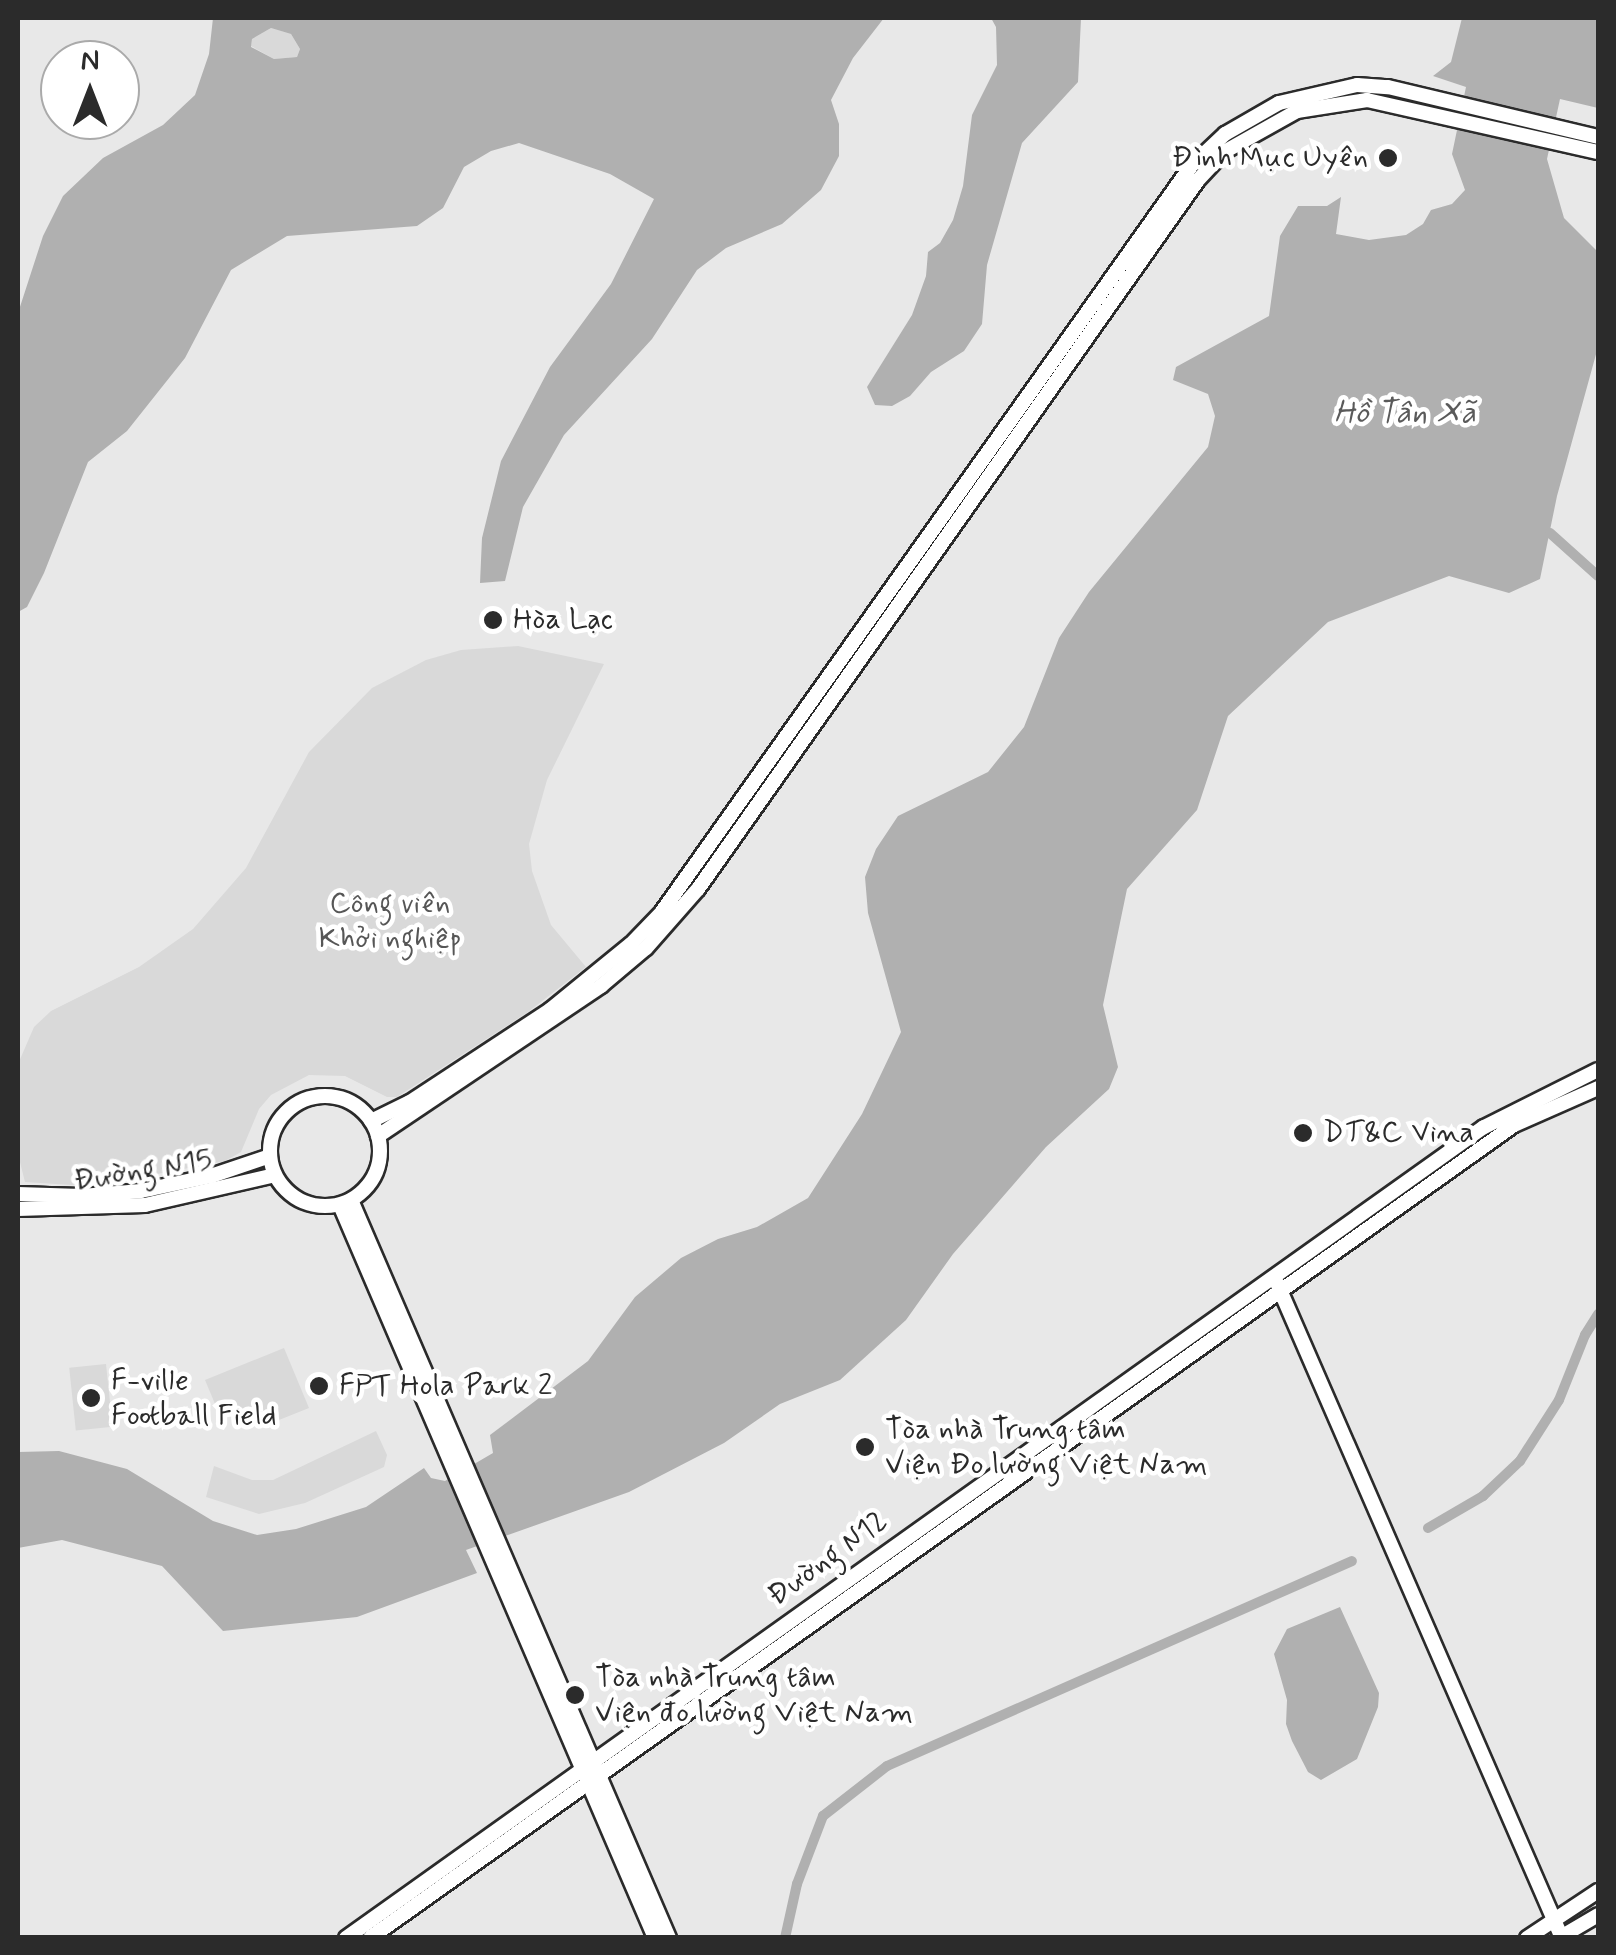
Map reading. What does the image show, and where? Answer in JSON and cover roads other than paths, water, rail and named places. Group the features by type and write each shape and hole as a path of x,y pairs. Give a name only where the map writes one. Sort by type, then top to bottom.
{"street":[{"path":"371,1121 410,1102 584,984 661,913 726,837 1198,180 1246,136 1342,94 1598,138"},
{"path":"1538,130 1598,152"},
{"path":"378,1136 601,986 646,948 698,889 726,837"},
{"name":"Đường N12","path":"346,1938 1277,1282 1484,1127 1598,1070"},
{"name":"Đường N12","path":"1277,1282 1514,1125 1598,1088"},
{"path":"342,1099 371,1121 378,1136 377,1171 346,1202 305,1203 290,1194 275,1175 270,1156 276,1125 305,1100 342,1099"},
{"name":"Đường N15","path":"18,1194 82,1196 141,1191 211,1176 270,1156"},
{"name":"Đường N15","path":"18,1210 146,1205 275,1175"},
{"path":"346,1202 590,1769 669,1938"},
{"path":"1277,1282 1561,1937 1598,1916"},
{"path":"590,1769 655,1938"},
{"name":"Đường N12","path":"370,1938 590,1769"},
{"path":"1527,1938 1598,1892"}],"water":[{"path":"213,18 884,18 853,58 831,100 839,124 839,156 821,190 782,224 726,248 697,270 652,339 564,435 523,507 505,581 480,583 482,538 501,461 550,367 611,284 654,199 610,174 519,143 491,151 464,167 443,208 417,226 287,236 231,270 185,358 127,431 88,462 44,573 27,607 18,612 18,313 43,236 63,196 103,158 163,125 195,95 209,54","holes":["271,28 291,34 300,49 297,57 274,59 251,47 252,39"]},
{"path":"991,18 1081,18 1078,82 1022,143 987,265 982,324 964,351 931,372 910,396 892,406 875,405 867,387 912,315 926,276 928,252 940,243 953,220 963,186 972,115 997,65 996,27"},
{"name":"Hồ Tân Xã","path":"1462,18 1598,18 1598,108 1560,99 1547,159 1564,218 1598,252 1598,347 1557,496 1540,579 1509,593 1449,576 1328,622 1228,716 1197,810 1127,889 1103,1005 1118,1067 1109,1089 1046,1147 953,1254 906,1320 840,1380 780,1404 724,1443 629,1492 466,1550 477,1573 357,1617 223,1631 162,1566 62,1540 18,1548 18,1452 59,1451 127,1469 213,1521 257,1535 296,1529 366,1507 424,1468 431,1478 445,1481 493,1453 490,1435 588,1361 635,1297 681,1258 718,1239 757,1227 808,1198 862,1114 901,1032 868,913 865,877 876,849 898,816 988,772 1024,727 1059,638 1089,592 1208,447 1215,416 1208,394 1173,380 1176,367 1269,316 1280,236 1298,206 1327,206 1341,197 1336,234 1369,240 1406,235 1423,224 1431,210 1452,204 1465,190 1452,154 1466,87 1433,76 1451,62"},
{"path":"1340,1607 1379,1693 1378,1707 1357,1759 1321,1780 1308,1772 1292,1741 1286,1724 1287,1700 1274,1654 1287,1629"}],"waterway":[{"path":"1550,533 1598,576"},
{"path":"1428,1528 1483,1496 1520,1461 1559,1400 1585,1335 1598,1314"},
{"path":"785,1938 797,1884 823,1816 887,1766 1352,1561"}],"place":[{"name":"Đình Mục Uyên","path":"1388,158"},
{"name":"Hòa Lạc","path":"493,620"},
{"name":"DT&C Vina","path":"1303,1133"},
{"name":"FPT Hola Park 2","path":"319,1386"},
{"name":"F-ville Football Field","path":"91,1398"},
{"name":"Tòa nhà Trung tâm Viện Đo lường Việt Nam","path":"865,1447"},
{"name":"Tòa nhà Trung tâm Viện đo lường Việt Nam","path":"575,1695"}],"park label":[{"name":"Công viên Khởi nghiệp","path":"390,921"}]}
